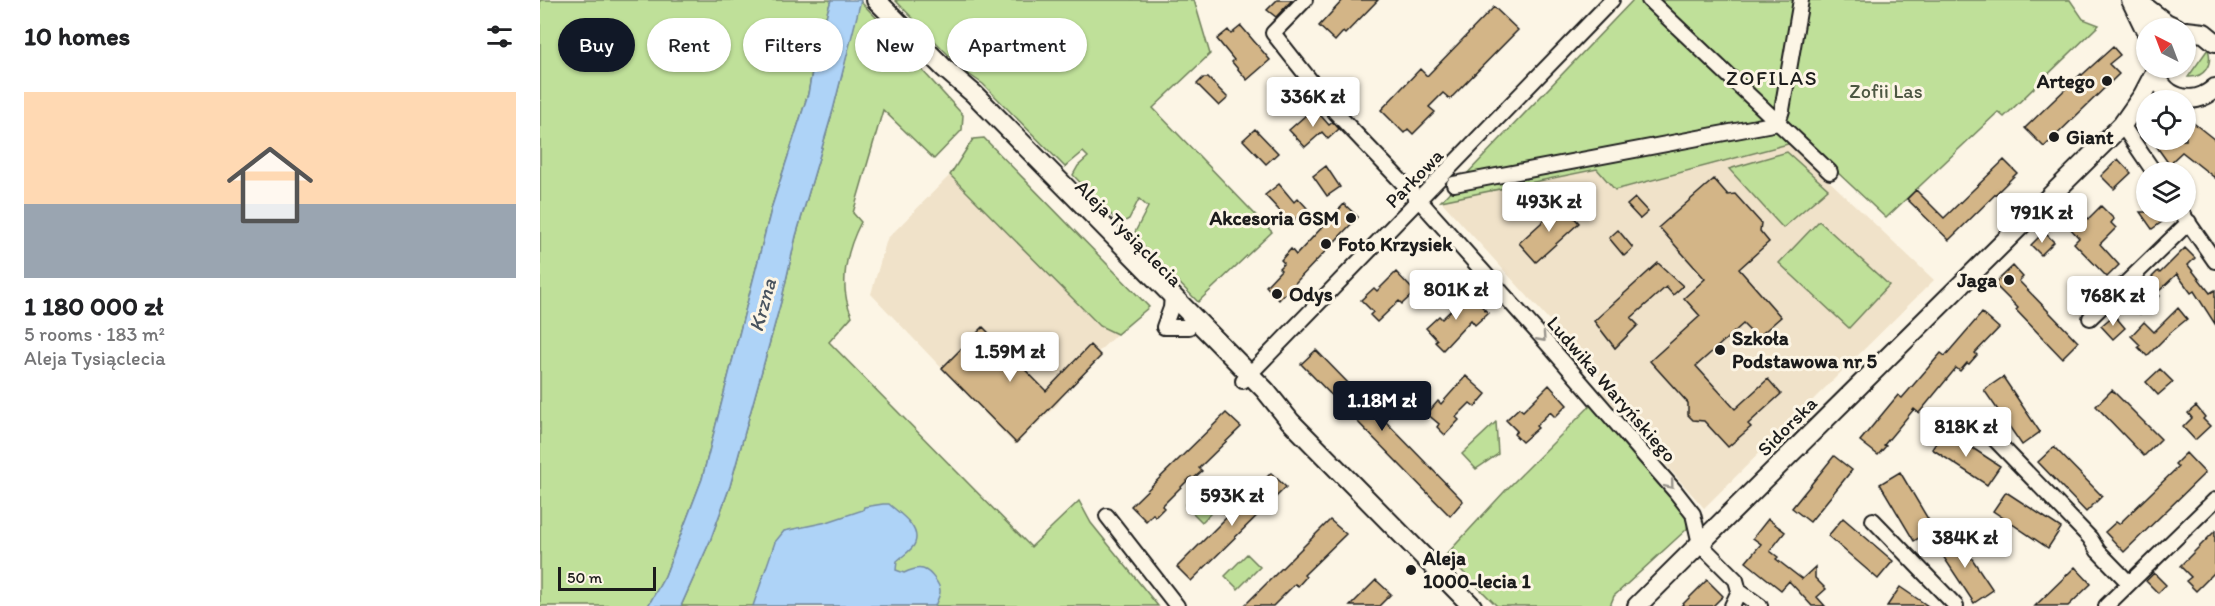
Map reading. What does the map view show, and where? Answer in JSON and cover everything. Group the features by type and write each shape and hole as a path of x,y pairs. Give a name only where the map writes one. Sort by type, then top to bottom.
{"street":[{"name":"Ludwika Waryńskiego","path":"1305,0 1272,33 1336,113 1546,342 1675,491 1693,514 1700,544"},
{"name":"Parkowa","path":"1247,378 1612,0"},
{"path":"1649,0 1830,172"},
{"path":"1778,123 1801,0"},
{"path":"2131,0 2140,18"},
{"path":"2136,0 2159,18"},
{"name":"Aleja Tysiąclecia","path":"881,6 944,68 966,99 1247,378"},
{"path":"2196,30 2215,26"},
{"path":"2196,32 2208,36 2215,42"},
{"name":"Sidorska","path":"1637,606 2122,125 2143,95 2151,78"},
{"name":"Sidorska","path":"2122,125 2136,116"},
{"path":"1454,184 1778,123"},
{"path":"2122,125 2147,162"},
{"path":"2090,318 2180,222"},
{"path":"2188,222 2215,261"},
{"path":"1172,301 1164,327 1189,327"},
{"name":"Aleja Tysiąclecia","path":"1172,301 1189,327 1247,378 1265,390 1290,421 1472,606"},
{"path":"1980,424 2090,538 2098,551 2129,583"},
{"path":"2106,606 2215,500"},
{"path":"1107,516 1178,606"},
{"path":"1874,520 1956,606"},
{"path":"1700,544 1736,580 1739,591 1760,606"},
{"path":"1732,606 1739,591"}],"shaded area":[{"name":"Szkoła Podstawowa nr 5","path":"1789,143 1934,280 1704,508 1602,393 1609,386 1441,201 1597,169 1616,190"},
{"path":"950,175 1100,326 1117,334 1098,352 1101,356 1062,396 1058,404 1015,445 871,294 887,239"}],"green space":[{"path":"540,0 831,0 826,18 743,18 743,72 812,72 808,94 772,206 702,479 665,576 648,606 540,606"},
{"path":"895,0 1194,0 1210,54 1153,108 1272,232 1198,302 1133,236 1148,207 1139,199 1129,219 1120,224 1073,175 1078,166 1088,157 1083,152 1065,167 983,84 965,72 1087,72 1087,18 947,18 947,54 935,41 935,18 912,18"},
{"name":"Zofii Las","path":"1633,0 2070,0 2083,19 2099,25 2004,117 1998,112 1886,218 1803,140 1615,190 1597,169 1441,201"},
{"path":"860,1 877,18 856,18"},
{"path":"855,21 855,72 924,72 963,115 962,130 934,159 883,110 853,213 861,222 851,245 846,269 845,293 852,316 829,342 1031,547 1079,501 1091,523 1158,606 681,606 710,541 730,486"},
{"path":"2208,49 2208,65 2203,73 2196,76 2196,66"},
{"path":"984,138 1149,307 1117,334 1100,326 950,175 973,139"},
{"path":"1787,152 1828,189 1783,228 1729,169"},
{"path":"1819,221 1889,285 1849,328 1779,263"},
{"path":"1596,400 1693,514 1688,521 1687,529 1614,596 1610,606 1497,606 1446,555 1505,491"},
{"path":"1496,422 1498,454 1476,469 1462,454"},
{"path":"1206,484 1223,501 1202,522 1185,505"},
{"path":"1247,554 1260,567 1238,589 1225,576"}],"water":[{"path":"831,0 861,0 843,71 843,18 826,18"},
{"name":"Krzna","path":"812,72 843,72 796,236 782,298 730,486 710,541 681,606 648,606 665,576 702,479 772,206 808,94"},
{"path":"889,504 908,521 915,531 915,543 897,561 896,570 904,573 921,568 929,572 940,589 935,606 753,606 775,542 784,531 827,522 863,510 864,507"}],"building":[{"path":"1277,0 1292,0 1276,17 1267,10"},
{"path":"1343,0 1378,0 1345,34 1343,32 1335,41 1319,26"},
{"path":"1494,7 1518,30 1450,99 1443,93 1429,107 1435,112 1413,134 1408,129 1404,133 1381,110 1420,69 1427,76"},
{"path":"1241,26 1270,60 1247,80 1217,39 1228,30 1231,34"},
{"path":"2113,47 2120,55 2109,64 2119,74 2044,147 2025,128 2081,74"},
{"path":"1203,78 1208,78 1228,98 1219,106 1197,84"},
{"path":"1314,108 1329,125 1333,122 1339,129 1328,139 1322,132 1305,147 1289,130"},
{"path":"2196,125 2215,140 2215,178 2182,152 2171,162 2168,162 2159,150 2196,150"},
{"path":"1255,129 1278,153 1266,164 1243,140"},
{"path":"2118,159 2131,173 2114,189 2101,176"},
{"path":"2004,160 2017,173 1949,240 1907,199 1916,190 1944,218"},
{"path":"1326,166 1340,187 1327,196 1313,176"},
{"path":"1714,179 1728,195 1735,194 1761,223 1760,231 1769,242 1739,269 1781,317 1757,338 1743,324 1696,366 1735,409 1768,379 1781,394 1748,424 1751,427 1728,447 1704,421 1693,420 1688,415 1688,403 1650,361 1700,316 1684,298 1705,279 1659,227"},
{"path":"1279,184 1294,202 1298,198 1307,208 1291,223 1265,195"},
{"path":"1635,198 1648,212 1640,219 1627,205"},
{"path":"1344,204 1358,217 1279,300 1266,286 1281,270 1279,268 1284,263 1281,260 1291,249 1296,255"},
{"path":"1562,204 1579,223 1536,262 1519,243"},
{"path":"2074,204 2088,219 2101,206 2114,219 2111,223 2116,228 2100,244 2119,265 2107,277 2074,243 2079,238 2060,217"},
{"path":"2147,222 2162,222 2152,229"},
{"path":"1618,230 1633,248 1624,256 1609,238"},
{"path":"2044,232 2054,242 2041,255 2031,245"},
{"path":"2185,248 2195,258 2188,265 2210,293 2215,290 2215,324 2194,291 2191,293 2177,274 2157,293 2160,296 2140,314 2128,301"},
{"path":"1658,263 1683,286 1673,295 1666,287 1631,318 1638,325 1615,348 1594,321"},
{"path":"2013,266 2023,277 2019,281 2078,342 2062,358 1994,284"},
{"path":"1396,272 1415,292 1402,304 1399,301 1377,322 1370,315 1373,312 1361,300 1374,288 1377,291"},
{"path":"1469,293 1488,313 1475,325 1471,320 1443,350 1426,328 1439,316 1442,319"},
{"path":"2178,308 2187,319 2147,356 2131,336 2144,322 2154,332"},
{"path":"1982,313 1999,328 1975,353 1977,355 1969,364 1967,363 1960,371 1956,368 1919,413 1914,409 1878,455 1860,441 1898,395 1902,398 1941,353 1945,356"},
{"path":"2114,315 2125,328 2113,339 2101,326"},
{"path":"983,327 1046,391 1090,345 1101,356 1016,443 942,368"},
{"path":"1316,350 1463,501 1450,516 1301,364"},
{"path":"2160,369 2173,382 2158,395 2146,382"},
{"path":"1466,376 1486,394 1475,407 1470,403 1456,417 1459,420 1445,435 1437,427 1439,424 1427,414 1438,401 1441,404"},
{"path":"2003,377 2040,432 2022,445 1984,390"},
{"path":"1549,385 1567,405 1555,417 1550,412 1536,426 1538,428 1522,442 1514,434 1517,431 1506,420 1519,408 1523,411"},
{"path":"2112,390 2161,439 2144,456 2096,406"},
{"path":"2196,406 2210,426 2195,440 2183,427 2192,418 2188,413"},
{"path":"1226,413 1241,427 1199,468 1202,471 1193,479 1191,477 1162,506 1164,508 1155,517 1153,514 1146,521 1131,506"},
{"path":"1945,430 2000,466 1987,485 1932,449"},
{"path":"2054,447 2102,496 2086,512 2038,462"},
{"path":"2186,453 2205,473 2124,552 2105,532 2116,522 2119,524 2178,467 2175,464"},
{"path":"1834,456 1852,470 1810,522 1792,508"},
{"path":"1900,472 1934,529 1914,541 1880,484"},
{"path":"1271,473 1286,487 1191,581 1177,567"},
{"path":"2006,492 2061,528 2048,548 1993,511"},
{"path":"1843,518 1893,561 1878,579 1828,536"},
{"path":"1768,519 1785,532 1770,551 1778,557 1776,559 1802,579 1815,567 1815,578 1826,589 1817,597 1825,606 1812,606 1789,581 1781,590 1746,562 1761,544 1753,538"},
{"path":"1330,520 1346,534 1304,575 1306,577 1298,586 1295,584 1273,606 1244,606"},
{"path":"2215,531 2215,572 2196,591 2186,581 2191,577 2180,566"},
{"path":"1956,535 1993,590 1974,603 1937,547"},
{"path":"2075,567 2091,584 2068,606 2035,606"},
{"path":"2154,573 2166,585 2158,593 2146,581"},
{"path":"1376,580 1391,594 1379,606 1350,606"},
{"path":"1707,580 1723,596 1713,606 1681,606"},
{"path":"1900,587 1928,606 1887,606"}],"place":[{"name":"Artego","path":"2107,81"},
{"name":"Giant","path":"2054,137"},
{"name":"Akcesoria GSM","path":"1351,218"},
{"name":"Foto Krzysiek","path":"1326,244"},
{"name":"Jaga","path":"2009,280"},
{"name":"Odys","path":"1277,294"},
{"name":"Szkoła Podstawowa nr 5","path":"1720,350"},
{"name":"Aleja 1000-lecia 1","path":"1411,570"}],"district":[{"name":"ZOFILAS","path":"1772,77"}]}
